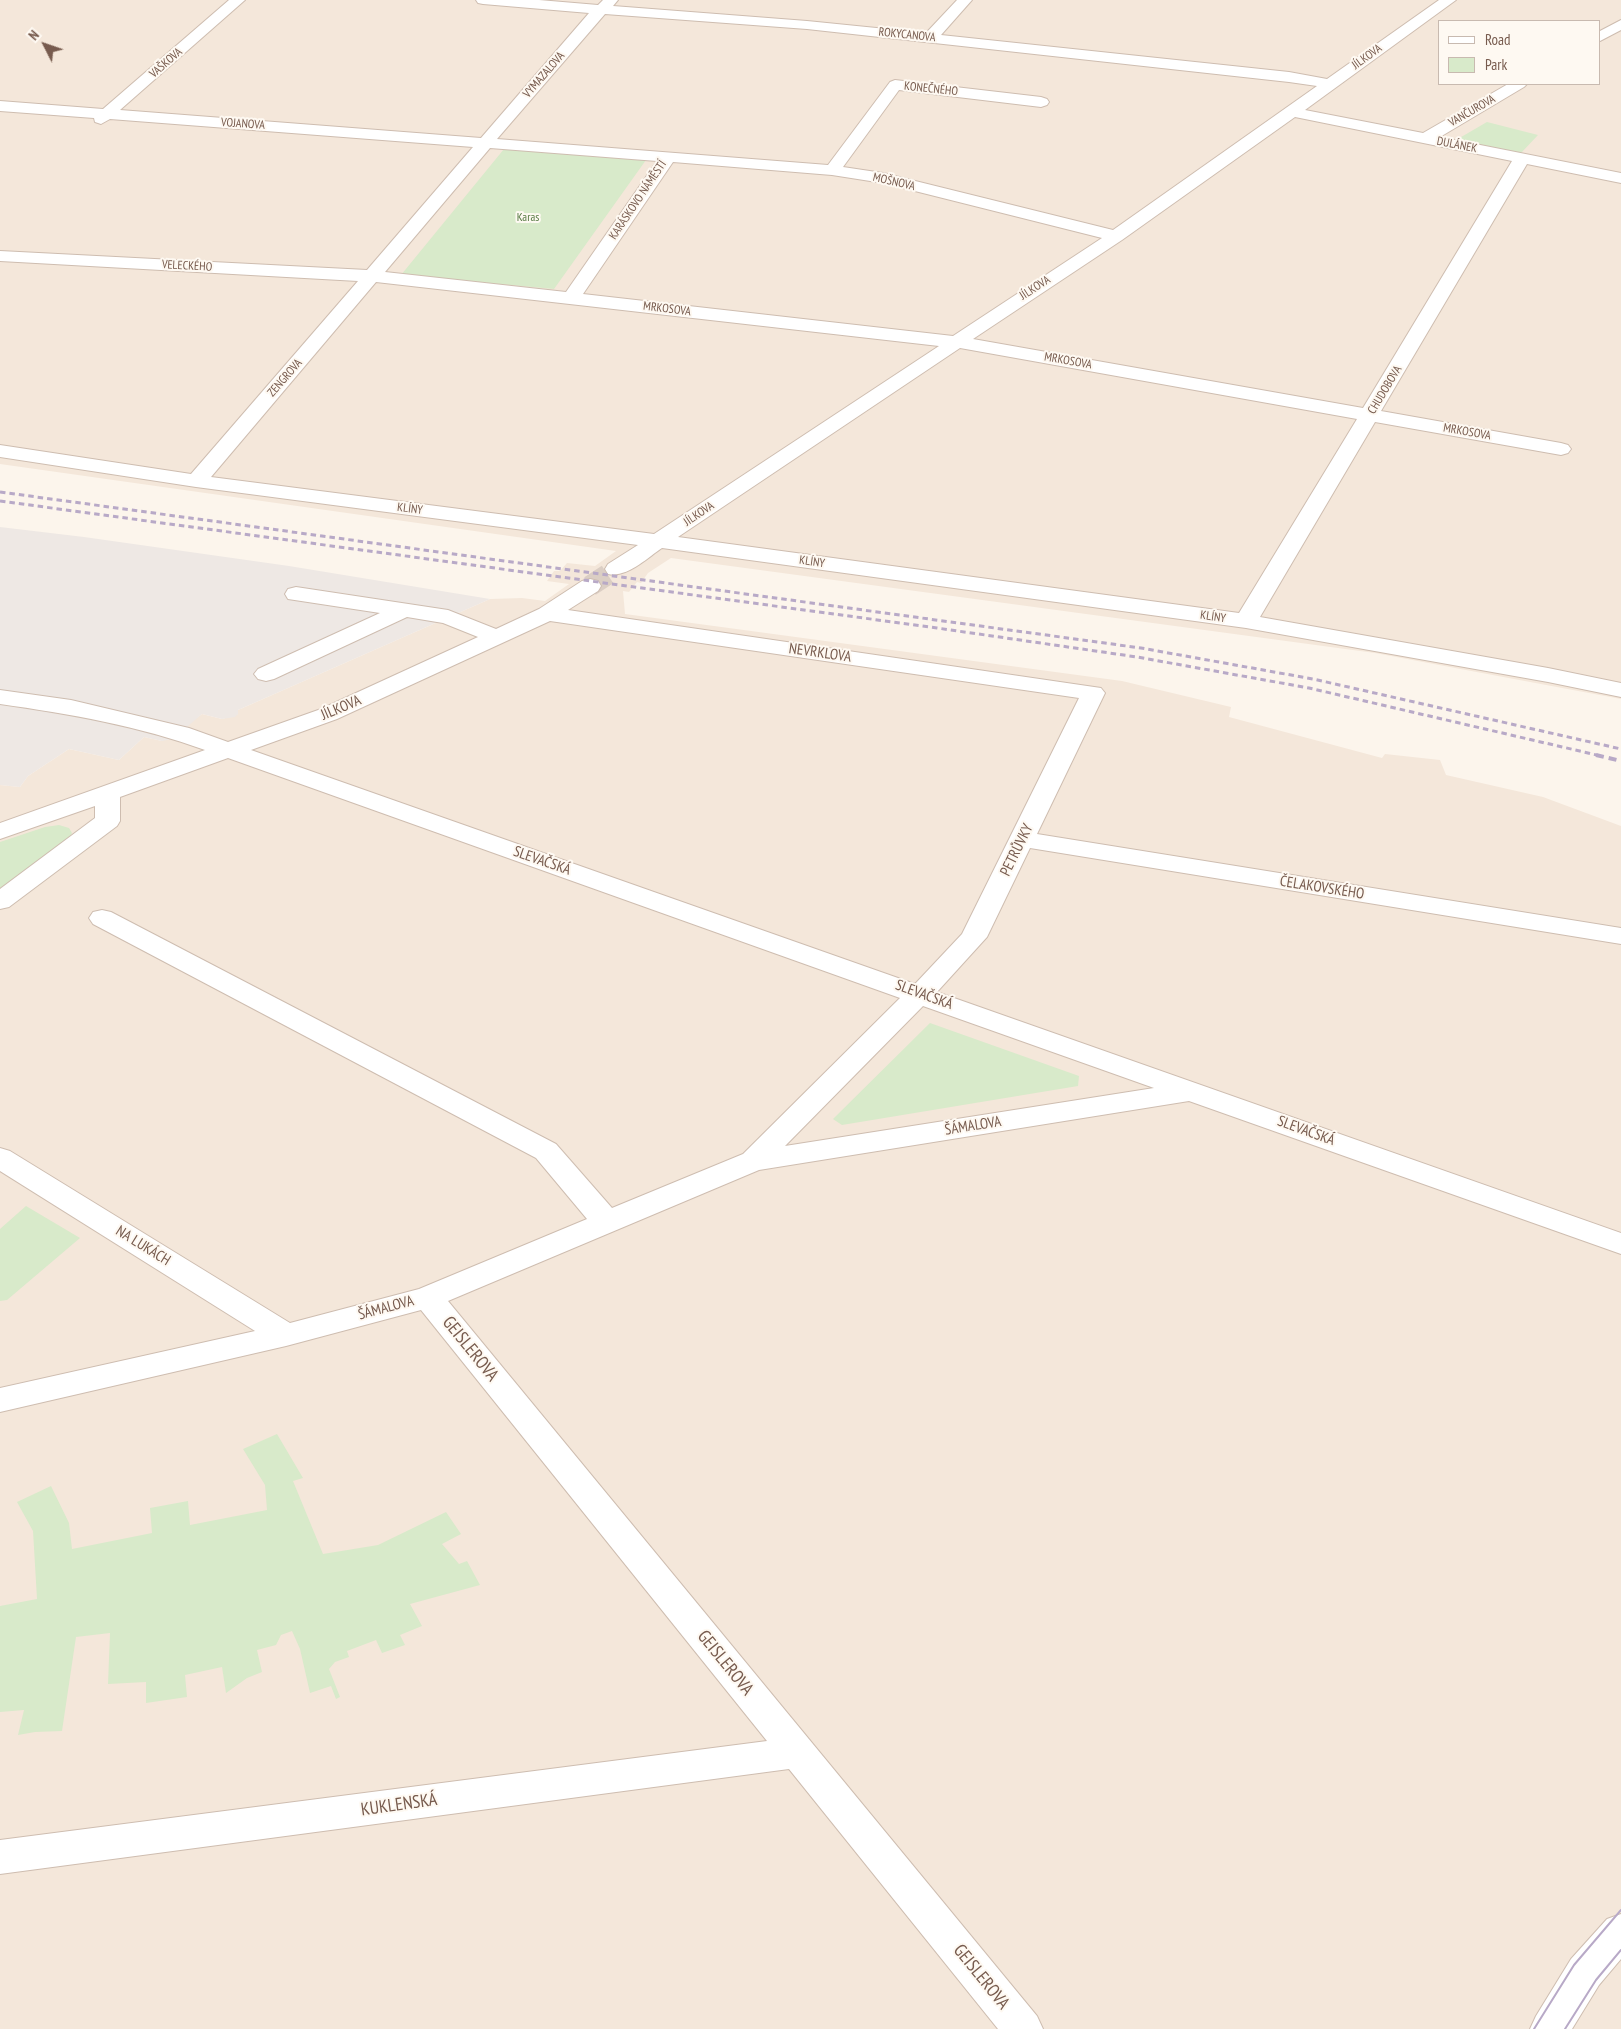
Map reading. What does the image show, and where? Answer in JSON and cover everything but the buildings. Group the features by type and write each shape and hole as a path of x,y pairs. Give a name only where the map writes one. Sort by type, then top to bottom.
{"street":[{"name":"VAŠKOVA","path":"94,125 238,0"},
{"name":"ROKYCANOVA","path":"483,0 606,4 931,37 1289,77 1329,84"},
{"path":"931,37 965,0"},
{"name":"JÍLKOVA","path":"616,569 958,342 970,331 1116,236 1449,0"},
{"name":"VYMAZALOVA","path":"481,149 606,4"},
{"path":"1601,36 1621,24"},
{"name":"KONEČNÉHO","path":"832,170 895,85 1042,102"},
{"name":"VANČUROVA","path":"1425,139 1517,85"},
{"name":"VOJANOVA","path":"0,106 107,114 481,149"},
{"name":"DULÁNEK","path":"1292,112 1621,178"},
{"name":"VOJANOVA","path":"0,118 481,149"},
{"path":"373,276 481,149"},
{"name":"KARÁSKOVO NÁMĚSTÍ","path":"481,149 668,157"},
{"name":"KARÁSKOVO NÁMĚSTÍ","path":"572,297 668,157"},
{"name":"MOŠNOVA","path":"668,157 832,170 883,178 1116,236"},
{"name":"CHUDOBOVA","path":"1246,621 1522,158"},
{"name":"VELECKÉHO","path":"0,256 373,276"},
{"path":"373,276 572,297"},
{"name":"ZENGROVA","path":"196,481 373,276"},
{"name":"MRKOSOVA","path":"572,297 958,342 1561,449"},
{"name":"KLÍNY","path":"0,451 196,481 659,541 1246,621 1548,674 1621,690"},
{"name":"JÍLKOVA","path":"0,831 226,749 329,714 547,614 590,586"},
{"path":"296,594 448,617 497,637"},
{"path":"266,674 405,610"},
{"name":"NEVRKLOVA","path":"547,614 1094,693"},
{"name":"PETRŮVKY","path":"920,994 974,937 1094,693"},
{"name":"SLEVAČSKÁ","path":"0,697 71,707 181,732 1621,1244"},
{"path":"0,901 108,821 107,792"},
{"name":"ČELAKOVSKÉHO","path":"1022,839 1621,936"},
{"path":"102,918 546,1151 607,1222"},
{"name":"ŠÁMALOVA","path":"753,1161 920,994"},
{"name":"ŠÁMALOVA","path":"0,1400 286,1335 428,1297 753,1161 1193,1091"},
{"name":"NA LUKÁCH","path":"0,1158 286,1335"},
{"name":"GEISLEROVA","path":"428,1297 1023,2029"},
{"name":"KUKLENSKÁ","path":"0,1857 798,1752"},
{"path":"1550,2029 1585,1972 1621,1931"}],"shaded area":[{"path":"0,0 1621,0 1621,699 1375,653 671,558 648,573 641,583 637,582 629,592 623,591 625,614 1122,681 1231,707 1229,717 1382,758 1385,754 1440,760 1446,775 1543,797 1621,826 1621,2029 0,2029 0,785 20,787 28,776 69,749 119,760 144,737 162,741 202,714 222,719 238,714 238,710 490,599 522,598 545,601 569,584 547,581 554,571 560,571 567,563 595,566 616,551 0,464"},
{"path":"0,527 289,566 490,599 238,710 238,714 235,717 222,719 202,714 173,739 162,741 144,737 119,760 69,749 28,776 20,787 0,785"}],"green space":[{"path":"1487,122 1538,135 1521,153 1456,140"},
{"name":"Karas","path":"504,149 646,160 554,289 401,275"},
{"path":"59,825 69,828 72,833 69,839 0,889 0,842 45,827"},
{"path":"930,1023 1079,1076 1078,1086 842,1125 833,1119"},
{"path":"26,1206 80,1238 7,1300 0,1301 0,1229"},
{"path":"277,1434 303,1478 293,1481 323,1554 378,1545 446,1512 461,1534 442,1544 459,1564 467,1561 480,1585 410,1604 422,1626 400,1635 405,1645 382,1653 376,1640 347,1651 349,1657 335,1662 329,1669 340,1697 336,1699 331,1686 310,1693 300,1649 292,1631 281,1635 276,1645 257,1650 262,1672 247,1678 226,1693 222,1667 185,1675 187,1697 146,1703 146,1682 108,1684 110,1633 76,1637 62,1731 18,1735 24,1710 0,1712 0,1606 37,1599 33,1531 17,1502 51,1486 69,1523 72,1549 152,1533 150,1508 188,1501 190,1525 267,1510 265,1485 243,1449"}],"tunnel":[{"path":"590,586 616,569"}],"tram line":[{"path":"1534,2029 1574,1965 1621,1910"},
{"path":"1565,2029 1596,1980 1621,1950"}],"railway":[{"path":"0,492 1141,648 1313,679 1621,749"},
{"path":"0,501 937,628 1137,657 1309,688 1601,756"},
{"path":"1596,755 1621,761"}]}
